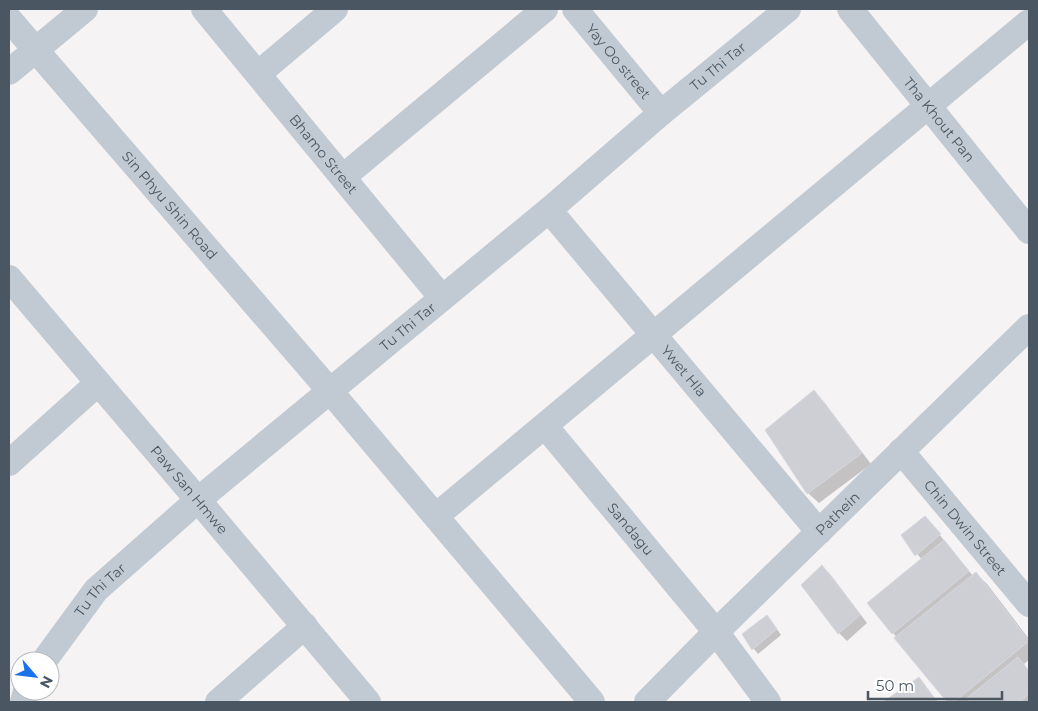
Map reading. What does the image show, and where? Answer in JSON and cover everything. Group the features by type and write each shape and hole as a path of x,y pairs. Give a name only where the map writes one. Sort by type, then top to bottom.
{"street":[{"path":"9,72 85,9"},
{"name":"Bhamo Street","path":"204,9 442,298"},
{"path":"258,74 334,9"},
{"path":"343,177 545,9"},
{"name":"Yay Oo street","path":"575,9 661,113"},
{"name":"Tu Thi Tar","path":"51,651 96,590 198,500 549,210 661,113 788,9"},
{"name":"Tha Khout Pan","path":"850,9 1029,231"},
{"name":"Sin Phyu Shin Road","path":"9,20 330,391 592,702"},
{"path":"436,516 1029,22"},
{"name":"Ywet Hla","path":"549,210 819,532"},
{"name":"Paw San Hmwe","path":"9,278 368,702"},
{"name":"Pathein","path":"646,702 1029,327"},
{"path":"9,463 98,383"},
{"name":"Sandagu","path":"545,426 716,632 768,702"},
{"name":"Chin Dwin Street","path":"901,451 1029,604"},
{"path":"218,702 305,626"}],"building":[{"path":"814,390 862,453 807,494 765,430"},
{"path":"925,516 941,534 915,556 901,535"},
{"path":"944,540 969,571 892,634 867,603"},
{"path":"822,565 860,615 838,634 801,585"},
{"path":"976,572 1029,641 954,702 947,702 894,638"},
{"path":"767,615 777,629 752,650 742,634"},
{"path":"1018,657 1029,671 1029,694 1020,702 970,702 967,698"},
{"path":"919,677 937,702 883,702"}]}
